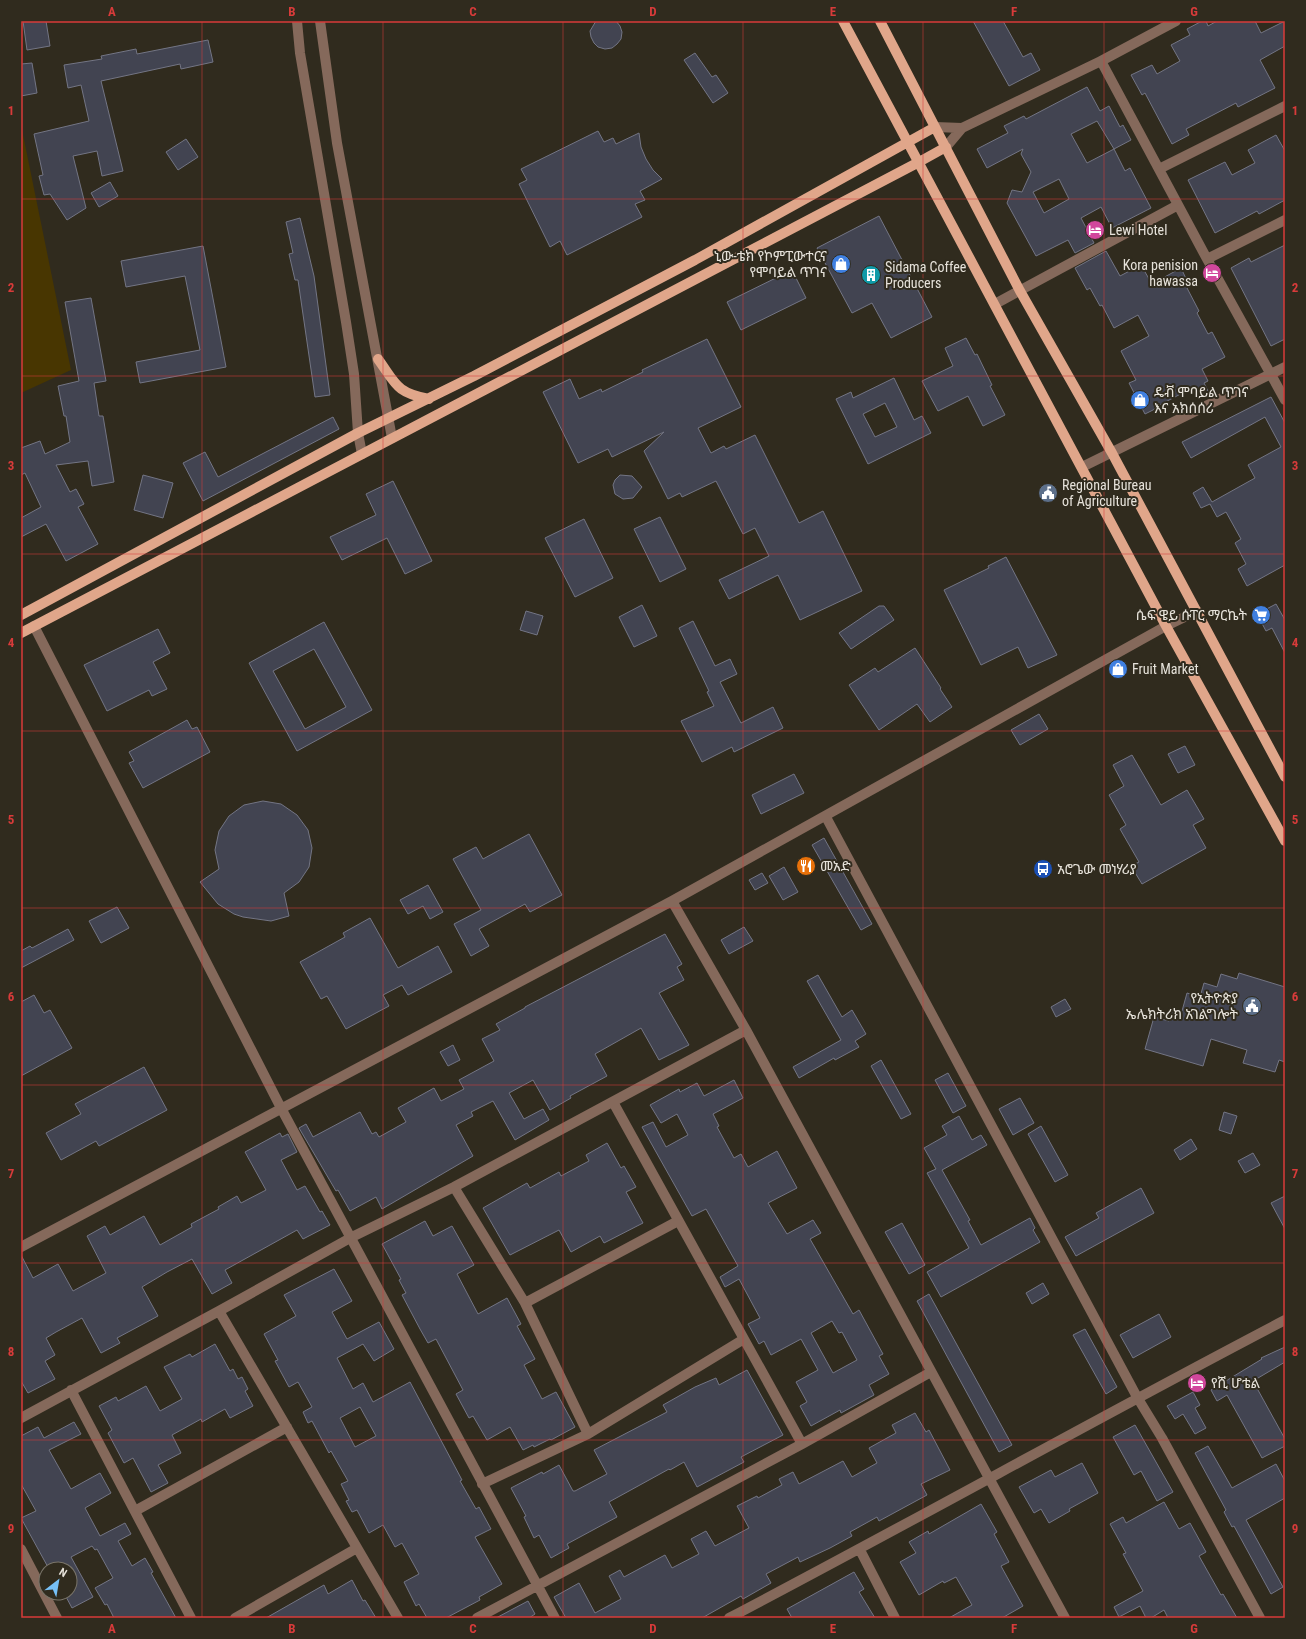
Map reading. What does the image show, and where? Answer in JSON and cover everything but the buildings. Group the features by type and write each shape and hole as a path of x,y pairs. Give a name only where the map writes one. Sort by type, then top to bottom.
{"main road":[{"path":"843,21 920,162 1166,626 1285,841"},
{"path":"880,21 1020,291 1112,453 1285,777"},
{"path":"21,615 358,433 429,399 695,260 935,127"},
{"path":"21,633 946,147"},
{"path":"378,359 399,388 412,396 429,399"}],"street":[{"path":"297,21 300,53 350,344 354,374 358,433 362,454"},
{"path":"320,21 337,143 392,438"},
{"path":"946,147 962,128 1101,61 1176,21"},
{"path":"1101,61 1160,169 1206,259 1272,374 1285,400"},
{"path":"1160,169 1285,106"},
{"path":"935,127 962,128"},
{"path":"995,304 1178,205"},
{"path":"1206,259 1285,220"},
{"path":"1082,468 1285,367"},
{"path":"21,1247 672,902 1166,626 1197,611"},
{"path":"34,626 281,1108 352,1237 416,1361 555,1618"},
{"path":"826,817 1137,1397 1162,1438 1260,1618"},
{"path":"672,902 746,1030 1065,1618"},
{"path":"21,1418 352,1237 454,1187 746,1030"},
{"path":"613,1102 802,1444"},
{"path":"454,1187 525,1303 588,1434"},
{"path":"525,1303 678,1220"},
{"path":"219,1311 398,1618"},
{"path":"729,1618 860,1550 1137,1397 1285,1320"},
{"path":"482,1484 588,1434 744,1339"},
{"path":"477,1618 802,1444 931,1372"},
{"path":"71,1390 191,1618"},
{"path":"135,1511 287,1427"},
{"path":"235,1618 357,1548"},
{"path":"21,1549 57,1618"},
{"path":"860,1550 896,1618"}],"shaded area":[{"path":"21,125 71,370 21,393"}],"place":[{"name":"Lewi Hotel","path":"1095,230"},
{"name":"ኒው-ቴክ የኮምፒውተርና የሞባይል ጥገና","path":"841,264"},
{"name":"Kora penision hawassa","path":"1212,273"},
{"name":"Sidama Coffee Producers","path":"871,275"},
{"name":"ዴቭ ሞባይል ጥገና እና አክሰሰሪ","path":"1140,400"},
{"name":"Regional Bureau of Agriculture","path":"1048,493"},
{"name":"ሴፍ ዌይ ሱፐር ማርኬት","path":"1261,615"},
{"name":"Fruit Market","path":"1118,669"},
{"name":"መአድ","path":"806,866"},
{"name":"አሮጌው መነሃሪያ","path":"1043,869"},
{"name":"የኢትዮጵያ ኤሌክትሪክ አገልግሎት","path":"1252,1006"},
{"name":"የሺ ሆቴል","path":"1197,1383"}]}
